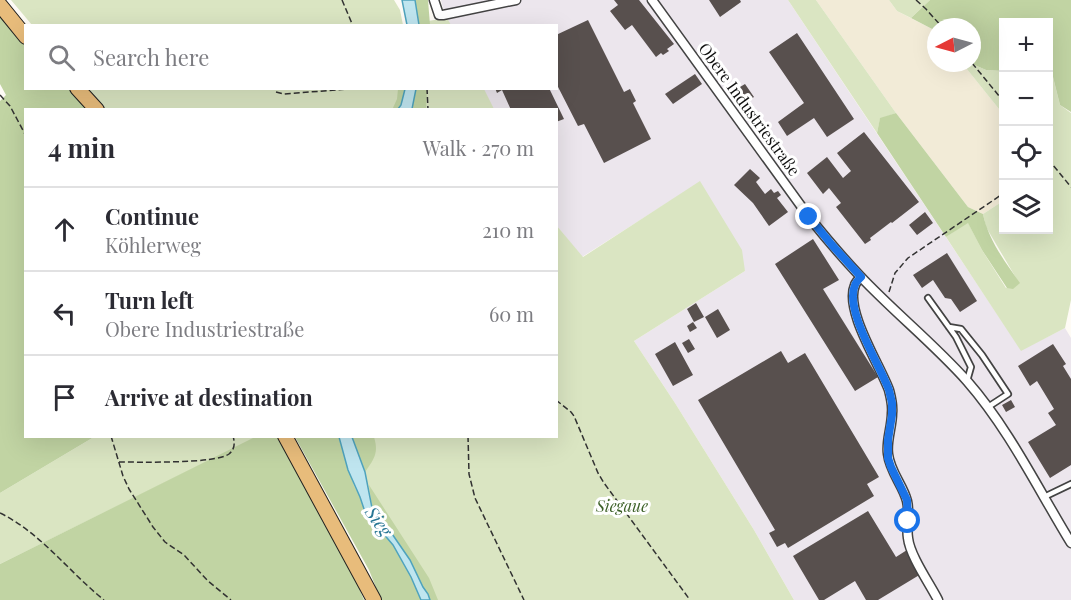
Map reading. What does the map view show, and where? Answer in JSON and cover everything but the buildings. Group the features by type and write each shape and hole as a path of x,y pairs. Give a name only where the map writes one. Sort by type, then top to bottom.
{"main road":[{"path":"0,5 24,35"},
{"path":"78,90 96,108"},
{"path":"286,438 374,600"}],"street":[{"path":"434,0 439,15 516,0"},
{"name":"Obere Industriestraße","path":"652,0 809,217 832,245 861,277 967,381 988,407 1071,543"},
{"path":"861,277 855,285 853,297 856,315 886,381 892,403 888,458 907,500 908,540 911,550 939,600"}],"lane":[{"path":"928,298 956,337 971,367 967,381"},
{"path":"949,327 961,329 1008,394 988,407"},
{"path":"1044,497 1071,484"}],"path":[{"path":"342,0 352,24"},
{"path":"916,0 934,18"},
{"path":"979,72 999,96"},
{"path":"276,92 295,94 340,90"},
{"path":"427,90 428,108"},
{"path":"0,95 10,106 24,132"},
{"path":"1053,167 1071,187"},
{"path":"886,302 895,273 908,258 999,197"},
{"path":"558,402 574,416 604,483 690,600"},
{"path":"112,438 129,489 153,527 165,542 184,555 208,581 231,600"},
{"path":"119,462 216,459 228,455 235,444 234,438"},
{"path":"468,438 469,474 473,492 524,600"},
{"path":"0,513 28,531 104,600"}],"shaded area":[{"path":"441,0 788,0 1021,350 1065,328 1071,338 1071,600 794,600 754,530 634,341 745,271 700,182 582,257 558,227 558,108 489,108 480,90 558,90 558,24 447,24"},
{"path":"816,0 889,0 897,11 927,26 927,72 969,72 999,109 999,204 983,214 968,207 896,113"}],"green space":[{"path":"11,0 394,0 400,10 403,24 31,24"},
{"path":"415,0 428,0 430,24 419,24"},
{"path":"788,0 816,0 896,113 880,119 877,133"},
{"path":"889,0 930,0 911,18 897,11"},
{"path":"930,0 1071,0 1071,112 1060,105 1053,77 1053,18 999,18 999,71 981,68 981,18 927,18 927,26 911,18"},
{"path":"0,13 24,43 24,90 70,90 88,108 24,108 24,438 92,438 0,493 0,101 6,95 0,84"},
{"path":"447,18 450,24 409,24"},
{"path":"981,68 999,71 999,109 969,72 981,72"},
{"path":"1053,77 1060,105 1071,113 1071,300 1065,328 1021,351 946,237 968,222 982,250 1006,288 1019,283 986,227 983,214 999,204 999,234 1053,234"},
{"path":"87,90 484,90 494,108 394,108 395,105 393,108 103,108"},
{"path":"398,90 405,90 401,105 399,108 393,108"},
{"path":"416,90 427,90 426,108 412,108"},
{"path":"896,113 968,207 983,214 993,241 1020,283 1013,289 1007,288 982,250 968,223 946,237 877,133 880,118"},
{"name":"Siegaue","path":"700,181 742,250 745,271 634,341 754,530 794,600 420,600 358,503 337,438 558,438 558,227 583,257"},
{"path":"92,438 255,438 0,564 0,493"},
{"path":"253,438 278,438 350,567 364,600 0,600 0,564"},
{"path":"296,438 339,438 354,486 365,512 393,545 421,600 381,600 369,570"},
{"path":"352,438 374,438 375,456 365,472"},
{"path":"369,485 429,578 438,600 430,600 410,560 372,508"}],"water":[{"path":"402,0 415,0 419,24 407,24"},
{"path":"405,90 416,90 412,108 399,108"},
{"name":"Sieg","path":"339,438 352,438 365,472 372,508 410,560 430,600 421,600 393,545 365,512 348,470"}],"route":[{"path":"809,217 861,277 855,285 853,297 856,315 889,390 892,415 888,458 907,500 908,521"}]}
